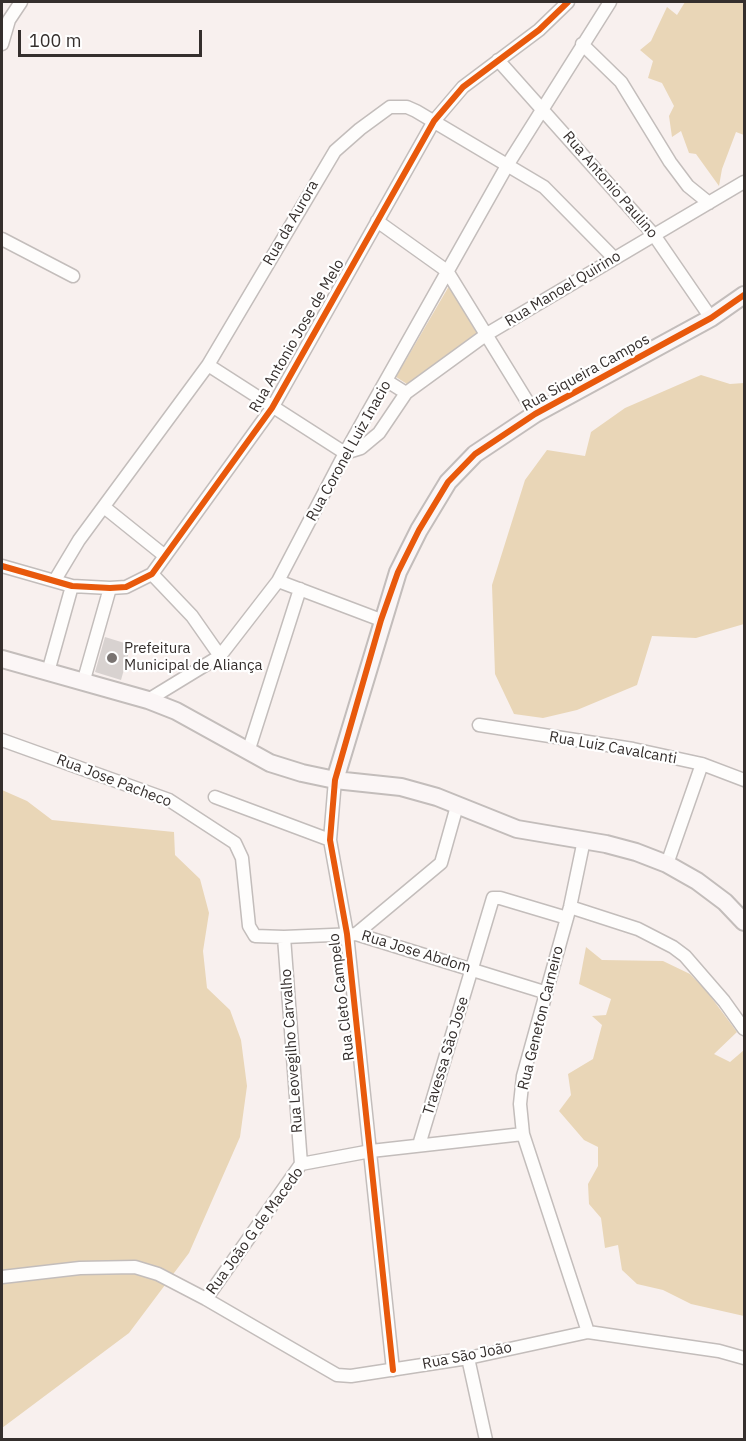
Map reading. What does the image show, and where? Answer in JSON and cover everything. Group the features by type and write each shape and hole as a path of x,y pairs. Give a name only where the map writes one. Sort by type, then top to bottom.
{"main road":[{"name":"Rua Siqueira Campos","path":"335,780 381,620 398,572 418,530 448,482 475,454 535,414 743,301"},
{"path":"2,660 148,700 176,711 270,763 335,780 401,787 437,797 517,829 584,840 636,852 667,864 706,888 744,922"}],"street":[{"path":"2,44 9,20 21,2"},
{"path":"434,121 463,87 539,30 568,2"},
{"name":"Rua Coronel Luiz Inacio","path":"148,700 220,656 278,581 345,453 508,164 542,106 610,2"},
{"path":"582,44 621,82 670,162 688,186 709,203"},
{"name":"Rua Antonio Paulino","path":"498,60 542,106 654,235 711,318"},
{"name":"Rua da Aurora","path":"55,580 79,540 208,366 335,151 390,107 407,107 434,121 544,187 614,258"},
{"name":"Rua Antonio Jose de Melo","path":"2,566 72,586 126,587 152,574 272,408 434,121"},
{"name":"Rua Manoel Quirino","path":"345,453 369,443 379,433 406,393 487,334 744,182"},
{"path":"377,221 447,272 535,414"},
{"path":"2,239 73,276"},
{"path":"208,366 345,453"},
{"path":"387,381 406,393"},
{"path":"104,507 165,556"},
{"path":"152,574 192,616 220,656"},
{"path":"278,581 381,620"},
{"path":"48,672 72,586"},
{"path":"82,682 110,588"},
{"path":"248,752 300,589"},
{"name":"Rua Luiz Cavalcanti","path":"479,725 633,749 702,764 744,780"},
{"name":"Rua Jose Pacheco","path":"2,740 169,800 235,843 242,858 251,933 260,937 284,938"},
{"path":"667,864 702,764"},
{"name":"Rua Cleto Campelo","path":"335,780 330,840 352,934 393,1370"},
{"path":"215,796 330,840"},
{"path":"352,934 441,863 457,806"},
{"name":"Rua Geneton Carneiro","path":"584,840 568,913 544,992 523,1076 520,1104 523,1134 588,1332"},
{"name":"Travessa São Jose","path":"419,1145 494,898 568,913"},
{"path":"568,913 638,929 673,946 685,956 724,1001 744,1029"},
{"name":"Rua Jose Abdom","path":"284,938 352,934 544,992"},
{"name":"Rua Leovegilho Carvalho","path":"284,938 301,1164"},
{"name":"Rua João G de Macedo","path":"2,1277 91,1268 135,1267 158,1274 206,1299 301,1164 371,1151 523,1134"},
{"name":"Rua São João","path":"206,1299 337,1375 351,1376 468,1358 588,1332 718,1351 744,1358"},
{"path":"468,1358 486,1440"}],"shaded area":[{"path":"685,2 744,2 744,135 736,132 722,169 719,186 696,154 689,153 681,131 672,137 669,116 674,106 662,83 648,78 653,61 640,50 651,41 667,7 677,15"},
{"path":"449,286 478,335 407,384 396,377"},
{"path":"701,375 730,384 744,383 744,624 696,638 652,636 637,685 577,710 543,718 514,714 495,674 492,585 525,480 547,450 585,456 591,432 625,408"},
{"path":"2,790 27,801 52,820 174,832 175,855 200,879 209,913 203,951 207,988 230,1010 241,1040 247,1086 240,1137 189,1253 129,1333 2,1428"},
{"path":"586,947 602,960 663,961 690,974 705,989 737,1032 714,1054 730,1062 744,1050 744,1316 691,1304 663,1290 637,1284 622,1270 618,1245 605,1248 601,1218 589,1204 588,1184 598,1166 598,1147 584,1140 559,1111 571,1095 568,1074 593,1059 602,1025 592,1016 606,1015 611,999 579,984"}],"building":[{"name":"Prefeitura Municipal de Aliança","path":"105,637 131,645 121,680 95,672"}],"cycle path":[{"path":"2,566 72,586 126,587 152,574 272,408 434,121 463,87 539,30 568,2"},
{"path":"393,1370 347,934 330,840 335,780 381,620 398,572 419,530 448,482 475,454 535,414 711,318 744,295"}],"place":[{"name":"Prefeitura Municipal de Aliança","path":"112,658"}]}
